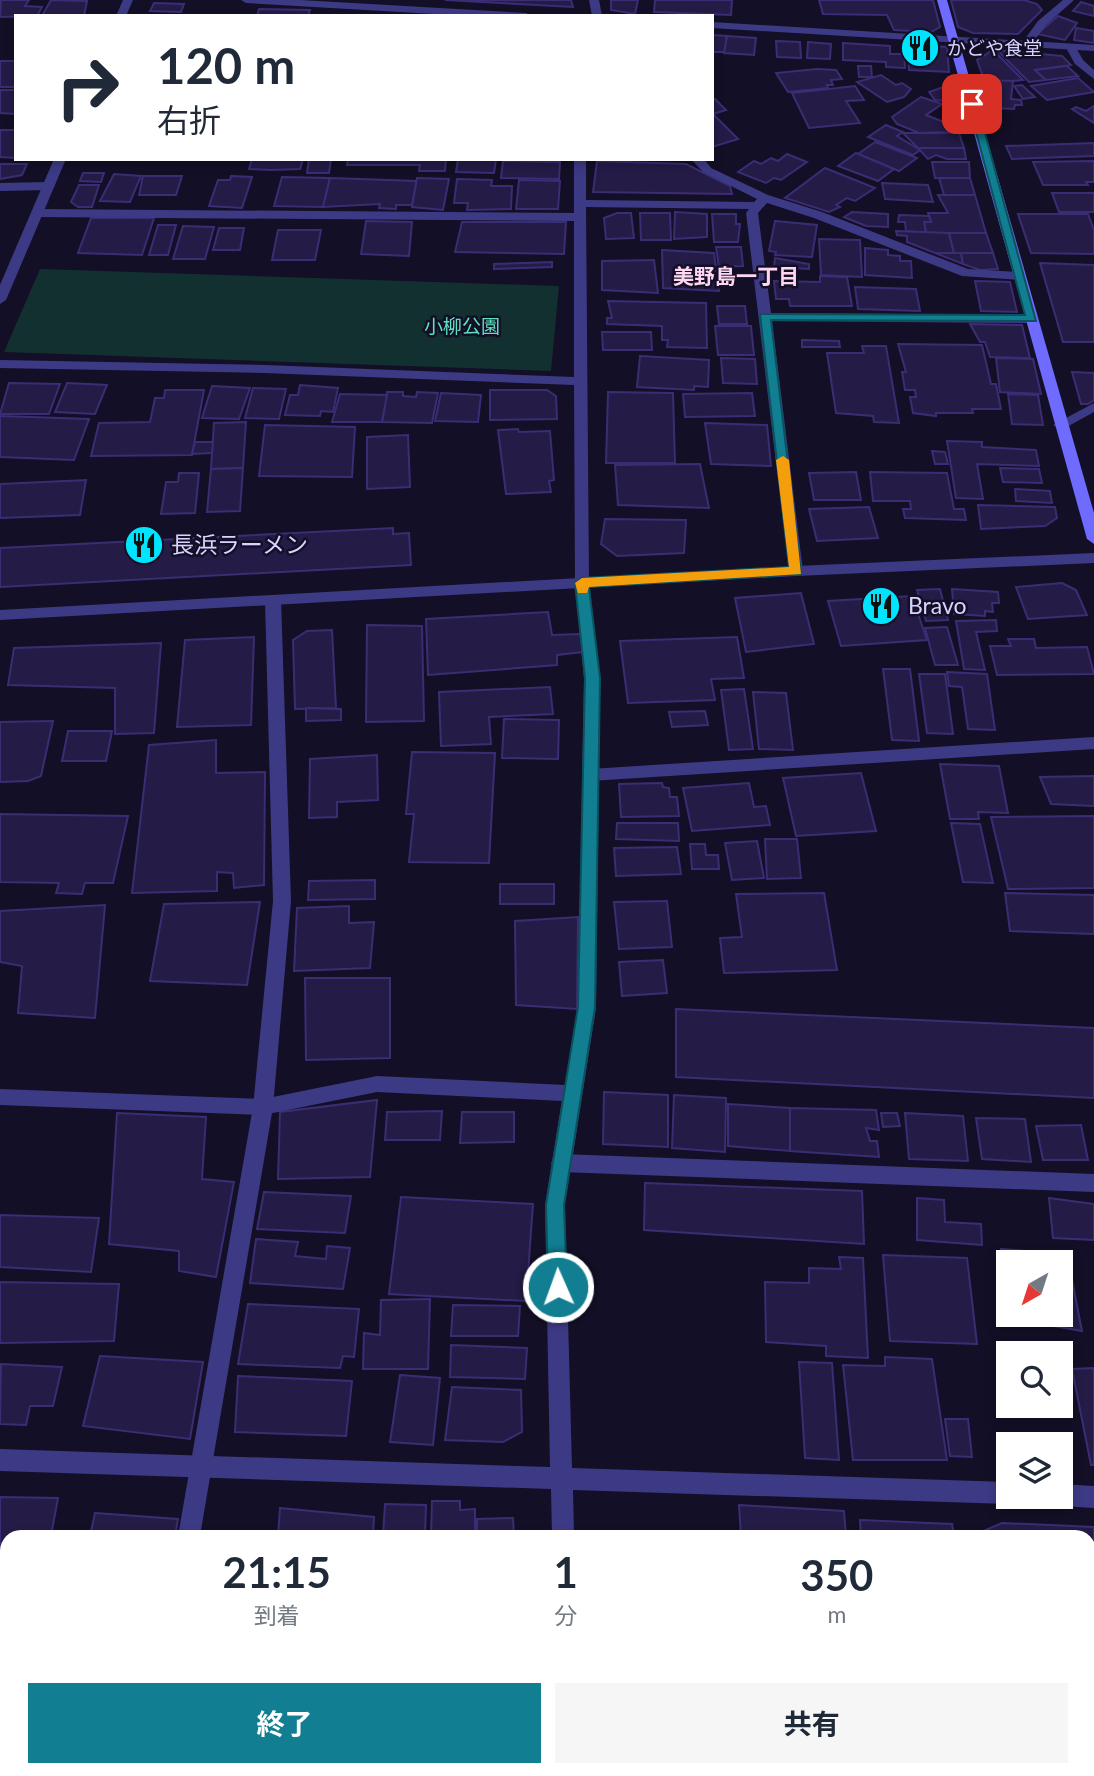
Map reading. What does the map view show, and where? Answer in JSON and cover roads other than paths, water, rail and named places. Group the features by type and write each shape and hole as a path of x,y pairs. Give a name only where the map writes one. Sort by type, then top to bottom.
{"main road":[{"path":"942,0 1094,539"}],"street":[{"path":"246,0 491,14"},
{"path":"1027,43 1042,23 1069,0"},
{"path":"714,25 1094,48"},
{"path":"1070,46 1080,62 1094,75"},
{"path":"0,300 59,161"},
{"path":"563,1530 564,1476 555,1205 587,1007 592,678 582,583 580,161"},
{"path":"699,161 707,170 761,202"},
{"path":"0,187 48,186"},
{"path":"761,202 752,214 796,571"},
{"path":"37,213 580,210 761,202 818,215 966,273 1020,276"},
{"path":"765,317 1031,319"},
{"path":"0,364 265,369 579,381"},
{"path":"1060,425 1094,407"},
{"path":"0,615 796,571 1094,558"},
{"path":"190,1530 263,1107 282,901 273,600"},
{"path":"590,775 1094,743"},
{"path":"0,1097 263,1107 377,1084 571,1093"},
{"path":"561,1163 1094,1183"},
{"path":"0,1460 564,1476 996,1493"},
{"path":"1073,1496 1094,1497"}],"place":[{"name":"かどや食堂","path":"920,48"},
{"name":"長浜ラーメン","path":"144,545"},
{"name":"Bravo","path":"881,606"}],"district":[{"name":"美野島一丁目","path":"736,277"}],"park label":[{"name":"小柳公園","path":"462,326"}]}
